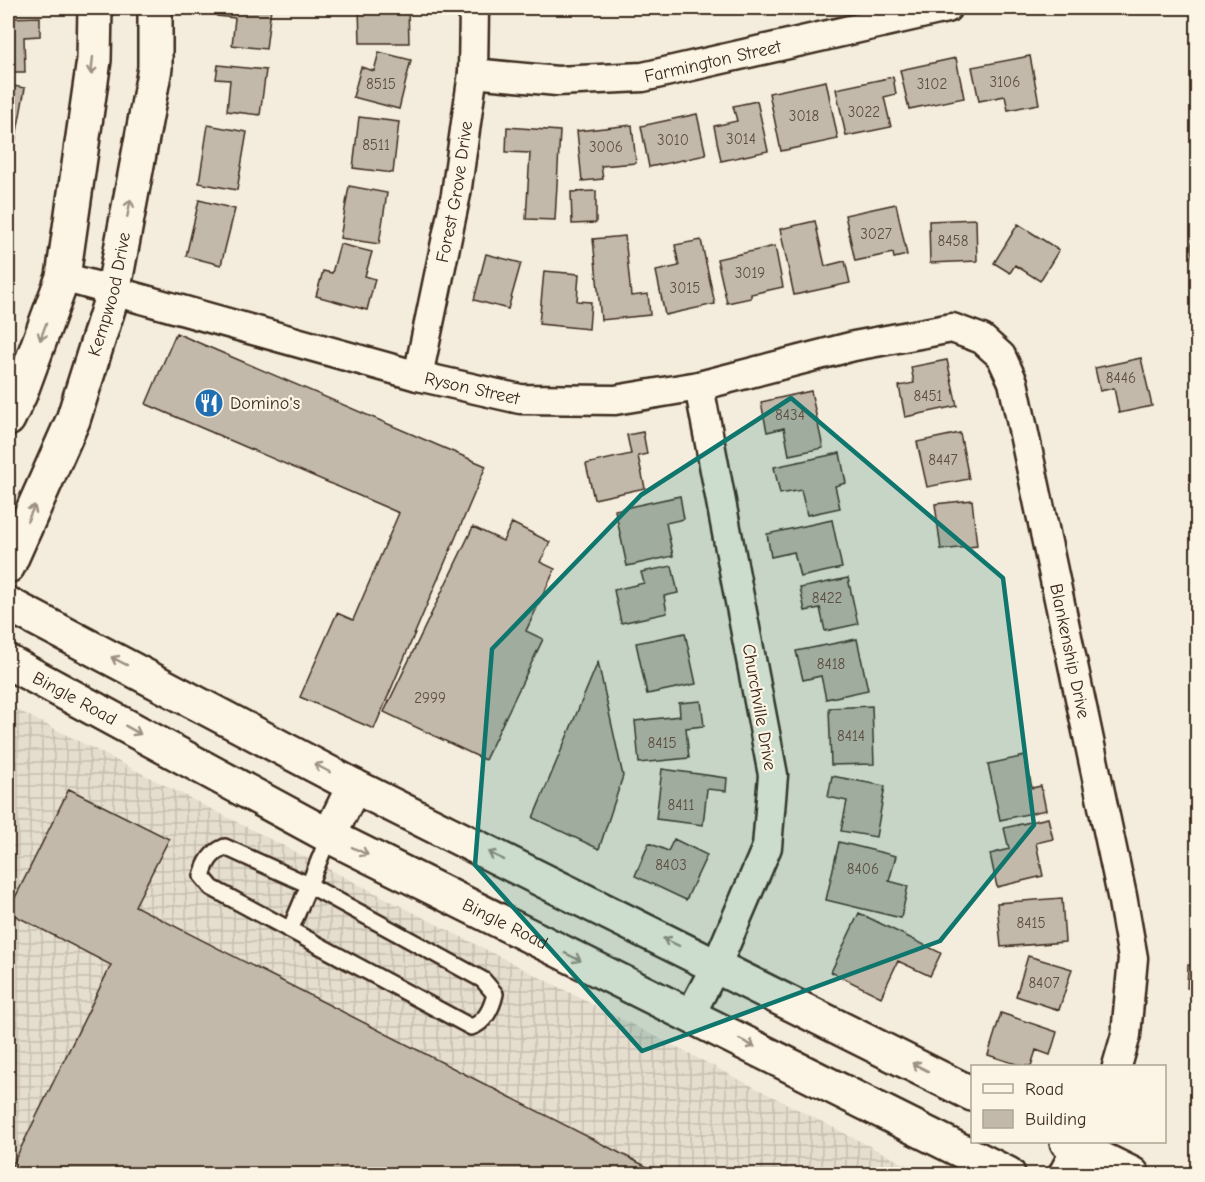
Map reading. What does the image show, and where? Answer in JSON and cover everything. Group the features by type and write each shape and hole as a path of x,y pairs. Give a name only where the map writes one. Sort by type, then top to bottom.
{"main road":[{"path":"8,419 20,394 63,277 94,60 94,8"},
{"name":"Kempwood Drive","path":"8,566 73,420 113,293 155,68 155,8"},
{"path":"8,604 354,786 717,964 971,1093"},
{"name":"Bingle Road","path":"8,662 329,836 1008,1174"},
{"path":"329,836 354,786"},
{"path":"1072,1151 1132,1174"}],"street":[{"name":"Forest Grove Drive","path":"418,376 456,194 473,74 474,8"},
{"name":"Farmington Street","path":"473,74 557,81 643,77 946,8"},
{"name":"Ryson Street","path":"63,277 113,293 418,376 520,399 615,400 699,386 854,346 889,340"},
{"name":"Blankenship Drive","path":"889,340 952,328 978,335 1001,356 1013,382 1133,958 1126,1035 1117,1065"},
{"name":"Churchville Drive","path":"690,1015 717,964 767,847 773,775 699,386"}],"lane":[{"path":"290,930 329,836"},
{"path":"225,848 309,885 483,980 495,994 493,1006 478,1025 471,1027 212,888 202,876 206,863 216,851 225,848"}],"highlighted area":[{"path":"791,398 1003,578 1034,825 940,941 642,1051 475,865 492,649 641,495"}],"shaded area":[{"path":"8,705 924,1174 8,1174"}],"building":[{"path":"218,8 271,8 266,49 232,45 235,18 217,16"},
{"path":"359,8 408,8 409,43 360,43"},
{"path":"40,17 40,36 24,37 25,72 8,72 8,18"},
{"path":"379,52 411,60 399,109 353,97 361,67 374,71"},
{"path":"1030,56 1039,104 1008,110 1005,96 979,101 972,67"},
{"path":"956,58 964,98 909,109 900,70"},
{"path":"218,65 266,70 260,115 227,111 230,80 216,79"},
{"path":"893,77 896,94 884,97 891,127 846,136 836,89"},
{"path":"826,81 838,139 781,151 769,93"},
{"path":"8,85 25,88 15,143 8,142"},
{"path":"757,101 768,151 721,161 714,126 737,121 733,106"},
{"path":"697,114 706,155 649,167 641,126"},
{"path":"359,117 399,122 393,173 353,168"},
{"path":"208,125 247,132 237,190 199,183"},
{"path":"632,125 636,163 601,166 603,179 582,181 577,131"},
{"path":"507,127 560,131 555,220 526,219 530,153 506,152"},
{"path":"8,155 13,155 8,206"},
{"path":"349,186 387,193 379,244 340,238"},
{"path":"596,191 596,223 572,224 571,192"},
{"path":"199,200 235,209 221,265 186,256"},
{"path":"896,204 907,255 894,258 893,253 855,261 845,215"},
{"path":"976,219 977,261 930,263 929,221"},
{"path":"815,221 825,266 845,261 850,283 794,295 780,229"},
{"path":"1018,224 1059,250 1040,281 1015,265 1010,273 994,263"},
{"path":"625,236 631,296 648,294 650,315 601,320 593,239"},
{"path":"701,240 715,304 665,315 656,271 679,266 675,245"},
{"path":"340,244 372,252 365,276 375,279 367,310 316,296 323,271 332,273"},
{"path":"775,246 783,287 751,294 751,298 727,303 717,259"},
{"path":"486,254 521,263 508,309 474,300"},
{"path":"544,271 579,274 577,301 591,302 589,329 539,324"},
{"path":"176,333 486,466 374,729 300,697 337,613 353,620 399,513 146,404"},
{"path":"1141,358 1152,406 1119,413 1114,388 1100,391 1095,368"},
{"path":"947,360 957,406 905,417 899,386 914,383 911,367"},
{"path":"811,391 823,448 789,455 784,428 767,432 761,402"},
{"path":"643,432 647,454 638,456 645,488 594,499 586,464 631,454 627,435"},
{"path":"960,433 969,479 927,487 917,442"},
{"path":"840,453 846,483 835,486 840,508 807,515 801,490 780,494 774,467"},
{"path":"680,496 684,519 666,523 673,556 627,566 615,510"},
{"path":"972,500 977,546 941,550 935,504"},
{"path":"832,520 842,568 800,577 794,552 771,557 767,534"},
{"path":"512,523 550,542 540,562 555,569 526,631 543,639 485,760 384,712 473,527 503,541"},
{"path":"672,566 678,593 664,596 667,613 621,623 614,590 644,583 641,572"},
{"path":"848,578 858,624 825,631 820,608 805,611 800,588"},
{"path":"685,633 696,684 647,694 636,643"},
{"path":"857,639 868,690 826,699 821,676 803,680 796,651"},
{"path":"598,662 623,776 599,849 533,818"},
{"path":"701,701 704,726 686,728 689,758 639,763 635,721 680,716 679,703"},
{"path":"872,706 874,764 831,765 829,708"},
{"path":"1025,756 1032,788 1041,786 1046,810 1000,820 988,764"},
{"path":"662,769 727,778 726,791 707,789 703,825 656,819"},
{"path":"832,776 885,786 876,837 841,831 847,801 828,797"},
{"path":"69,789 169,839 135,906 661,1174 8,1174 111,965 8,912"},
{"path":"1048,818 1053,839 1036,843 1043,876 997,887 990,854 1009,849 1004,828"},
{"path":"674,839 707,855 686,900 635,876 649,843 668,851"},
{"path":"839,842 896,856 889,881 908,886 901,918 826,900"},
{"path":"1062,898 1065,942 1001,947 997,903"},
{"path":"859,913 941,953 930,976 898,961 881,997 831,972"},
{"path":"1028,956 1072,969 1059,1010 1016,996"},
{"path":"1188,965 1198,966 1198,988 1187,988"},
{"path":"1001,1013 1057,1032 1050,1055 1036,1050 1031,1065 1019,1065 988,1055"}],"waterway":[{"path":"1198,237 1194,245 1198,273"}],"place":[{"name":"Domino's","path":"209,403"}]}
